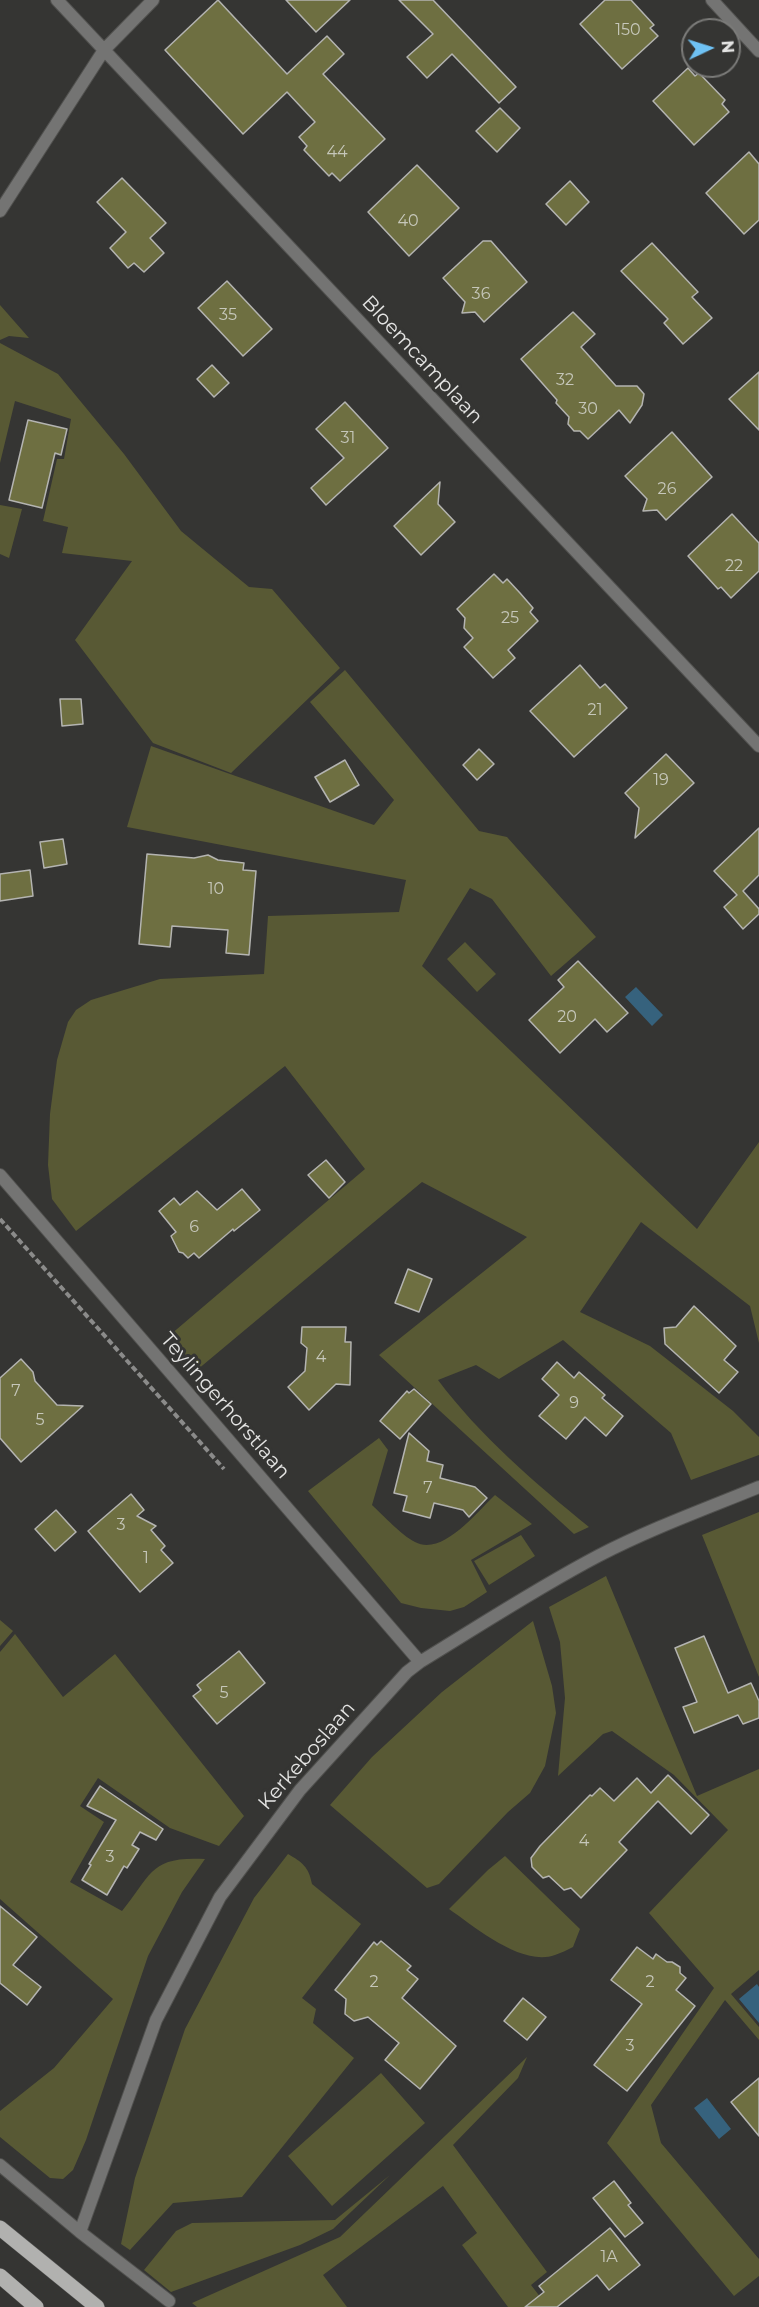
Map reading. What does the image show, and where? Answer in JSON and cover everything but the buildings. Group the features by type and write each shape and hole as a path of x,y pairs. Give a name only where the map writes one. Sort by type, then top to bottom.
{"main road":[{"path":"0,2228 97,2307"},
{"path":"0,2276 36,2307"}],"street":[{"name":"Bloemcamplaan","path":"57,0 759,746"},
{"path":"0,211 104,50 153,0"},
{"path":"712,0 759,51"},
{"name":"Teylingerhorstlaan","path":"0,1175 420,1662"},
{"name":"Kerkeboslaan","path":"80,2232 156,2020 220,1897 300,1790 407,1672 536,1591 599,1556 666,1524 759,1487"},
{"path":"0,2165 80,2232 169,2301"}],"path":[{"path":"0,1219 231,1477"}],"green space":[{"path":"0,305 29,338 9,336 0,340"},
{"path":"0,343 58,374 124,454 181,531 249,587 272,589 340,668 231,773 153,743 75,640 132,561 62,553 68,527 43,521 57,459 64,459 71,419 15,401 0,463"},
{"path":"0,505 22,509 9,558 0,554"},
{"path":"345,670 479,831 507,837 596,937 551,976 492,899 470,888 422,966 697,1229 759,1142 759,1343 750,1306 641,1222 580,1312 650,1346 733,1411 759,1437 759,1455 691,1480 671,1433 563,1340 499,1379 476,1365 438,1380 490,1440 589,1527 574,1534 379,1355 527,1237 422,1182 197,1370 170,1335 365,1169 285,1066 76,1231 52,1199 48,1165 50,1114 57,1060 68,1022 76,1010 91,1000 160,979 264,974 268,916 399,912 406,880 127,827 151,746 374,825 394,800 310,702"},
{"path":"465,942 496,974 477,992 447,959"},
{"path":"379,1438 388,1450 372,1505 398,1530 415,1542 425,1545 447,1538 469,1521 495,1495 532,1524 471,1560 487,1592 464,1607 450,1611 401,1603 308,1491"},
{"path":"759,1512 759,1677 702,1535"},
{"path":"521,1535 535,1556 489,1585 474,1561"},
{"path":"606,1576 697,1796 759,1769 759,1970 731,1994 759,2027 759,2040 725,2000 651,2105 661,2143 759,2259 759,2276 734,2296 607,2143 714,1988 649,1913 728,1830 674,1775 612,1731 603,1734 558,1776 565,1698 560,1642 549,1607"},
{"path":"0,1620 13,1631 0,1646"},
{"path":"533,1621 552,1686 556,1713 545,1766 530,1793 508,1812 439,1884 427,1888 330,1805 372,1757 442,1692"},
{"path":"15,1634 63,1697 115,1654 244,1816 219,1846 170,1828 98,1778 80,1806 104,1822 70,1882 122,1911 147,1877 162,1864 187,1859 205,1859 182,1892 148,1956 86,2140 73,2170 63,2179 50,2178 0,2137 0,2111 54,2068 113,1999 0,1899 0,1652"},
{"path":"288,1854 304,1866 312,1884 361,1924 302,1998 316,2009 313,2023 354,2058 242,2197 173,2203 130,2250 121,2244 135,2178 185,2029 254,1898"},
{"path":"505,1856 580,1929 573,1947 555,1955 542,1957 528,1955 485,1935 449,1909"},
{"path":"527,2057 518,2078 453,2145 547,2272 531,2285 548,2307 508,2307 462,2245 477,2233 443,2186 323,2275 347,2307 197,2307 192,2303 340,2237"},
{"path":"381,2073 425,2123 332,2206 288,2156"},
{"path":"390,2175 333,2229 300,2245 171,2292 144,2270 176,2231 192,2223 335,2220"}],"water":[{"path":"636,987 663,1015 652,1026 625,997"},
{"path":"757,1984 759,1987 759,2023 739,1999"},
{"path":"707,2098 731,2129 719,2139 694,2108"}]}
